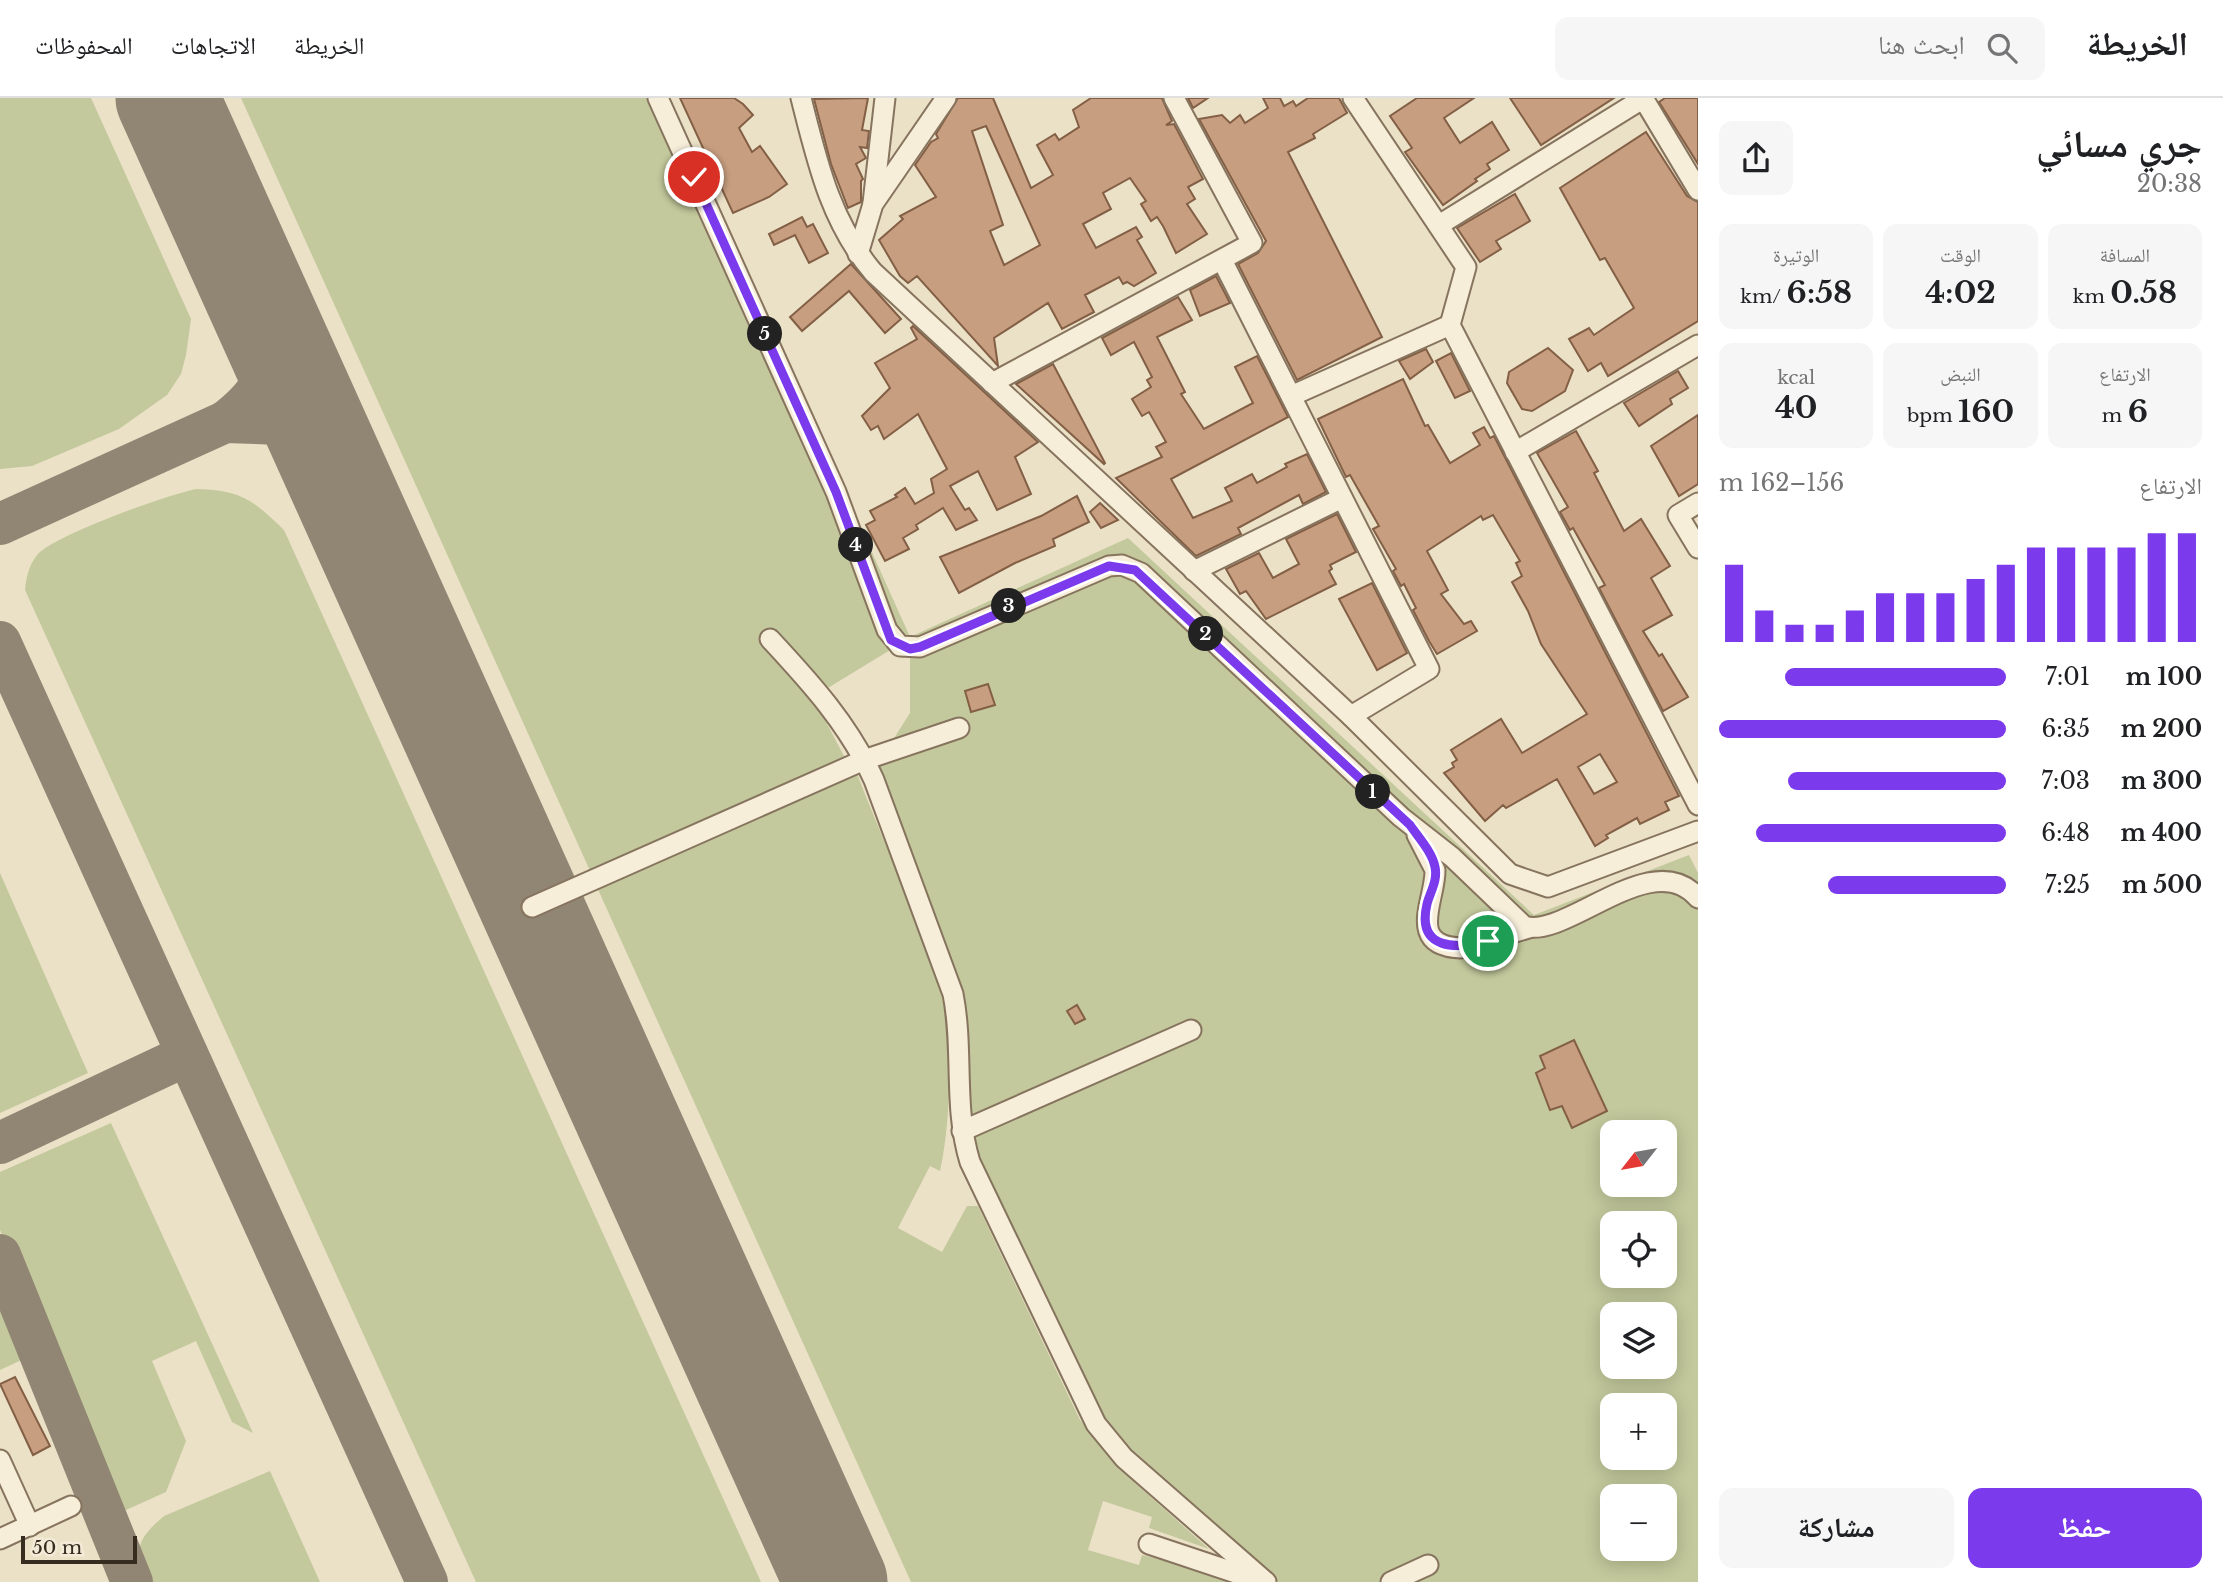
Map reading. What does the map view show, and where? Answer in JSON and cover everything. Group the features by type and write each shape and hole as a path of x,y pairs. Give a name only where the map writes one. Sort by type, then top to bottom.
{"street":[{"path":"658,98 836,492 891,640 910,649 920,647 1109,566 1129,567 1142,573 1410,825 1452,856 1518,922 1529,928"},
{"path":"801,98 824,185 836,216 858,254 873,272 1351,716 1510,874 1548,887 1698,831"},
{"path":"858,254 873,204 885,98"},
{"path":"873,204 946,98"},
{"path":"992,383 1252,243 1174,98"},
{"path":"1353,98 1466,268 1450,325 1698,806"},
{"path":"1439,225 1644,98 1698,190"},
{"path":"1222,260 1429,669 1351,716"},
{"path":"1291,396 1450,325"},
{"path":"1516,452 1698,345"},
{"path":"1194,571 1342,498"},
{"path":"1698,503 1678,515 1698,548"},
{"path":"770,639 826,699 864,760 953,994 962,1131 976,1177 1096,1423 1124,1458 1264,1582"},
{"path":"531,907 864,760 959,728"},
{"path":"1410,825 1431,856 1436,870 1426,911 1429,930 1435,938 1451,947 1461,948 1541,926 1635,887 1657,882 1677,883 1698,898"},
{"path":"962,1131 1191,1030"},
{"path":"0,1460 30,1525"},
{"path":"0,1539 71,1506"},
{"path":"1149,1544 1264,1582"},
{"path":"1391,1582 1428,1564"}],"green space":[{"path":"0,98 91,98 191,319 181,374 167,395 119,429 32,466 0,469"},
{"path":"241,98 668,98 910,637 1128,538 1534,915 1689,855 1698,873 1698,1582 1279,1582 1267,1575 1148,1470 1099,1411 971,1153 963,994 877,765 910,713 910,638 813,697 845,758 591,873"},
{"path":"196,489 224,492 245,499 264,511 284,530 761,1582 476,1582 25,590 32,563 37,555 48,547 112,517"},
{"path":"856,771 930,958 944,1005 947,1028 947,1128 940,1171 930,1166 898,1228 942,1252 967,1206 978,1206 1080,1420 1135,1483 1209,1549 1149,1528 1152,1517 1103,1501 1088,1550 1139,1565 1142,1555 1207,1570 1238,1582 911,1582 596,885"},
{"path":"0,873 88,1073 0,1113"},
{"path":"111,1123 253,1433 232,1422 196,1341 152,1361 186,1441 166,1492 117,1514 0,1230 0,1172"},
{"path":"0,1301 26,1358 0,1370"},
{"path":"270,1471 320,1582 147,1582 139,1553 143,1539 155,1524 164,1516"}],"building":[{"path":"680,98 734,98 743,104 753,115 739,128 752,152 760,146 787,184 769,197 733,213"},
{"path":"868,98 862,130 869,131 867,148 860,147 866,158 856,164 863,179 861,202 848,208 831,164 814,99"},
{"path":"958,98 993,98 1031,188 1053,175 1037,145 1055,134 1059,140 1079,127 1073,110 1091,98 1162,98 1172,121 1166,125 1174,124 1203,179 1188,187 1195,199 1187,204 1207,234 1176,253 1157,217 1151,221 1141,204 1146,201 1130,178 1103,193 1111,209 1083,224 1096,248 1136,227 1142,237 1137,240 1156,273 1134,286 1127,282 1123,284 1119,277 1085,295 1094,312 1062,329 1048,303 994,338 998,366 917,276 908,283 900,276 879,240 903,219 900,216 936,197 915,165 931,142 938,138 936,134","holes":["986,126 1040,245 1004,265 990,231 1003,225 972,131"]},
{"path":"1188,98 1208,98 1193,108"},
{"path":"1263,98 1280,98 1284,106 1293,101 1296,106 1308,98 1339,98 1347,113 1313,134 1315,138 1288,152 1382,337 1297,380 1238,264 1258,253 1266,241 1199,119 1222,115 1230,123 1240,115 1245,123 1268,108"},
{"path":"1417,98 1474,98 1444,118 1460,143 1492,122 1509,150 1487,164 1490,169 1475,179 1477,181 1443,205 1405,152 1412,148 1390,116"},
{"path":"1510,98 1614,98 1541,145"},
{"path":"1665,98 1698,98 1698,164 1659,102"},
{"path":"1646,132 1687,196 1698,202 1698,321 1608,376 1601,363 1588,371 1569,339 1589,328 1594,335 1634,308 1605,258 1600,260 1560,188"},
{"path":"1515,194 1530,221 1496,241 1501,249 1480,262 1457,228"},
{"path":"802,217 807,227 813,224 828,253 809,263 795,235 774,245 769,234"},
{"path":"851,264 901,319 885,333 849,291 802,331 790,317"},
{"path":"1216,276 1230,303 1200,316 1190,290"},
{"path":"1178,297 1192,320 1157,337 1185,392 1181,394 1204,429 1253,403 1235,367 1257,356 1288,417 1171,479 1193,518 1232,501 1225,488 1252,474 1257,483 1287,467 1285,464 1307,454 1326,492 1303,504 1299,495 1238,528 1241,534 1196,556 1116,478 1162,457 1156,447 1166,442 1149,412 1142,416 1132,399 1151,387 1147,380 1152,377 1134,342 1111,355 1102,338"},
{"path":"913,326 1038,442 1015,457 1031,494 997,510 978,471 950,486 965,510 969,508 977,520 956,530 943,508 916,525 918,529 903,538 909,549 885,561 866,525 875,520 870,511 897,497 895,495 905,488 915,504 934,493 931,479 947,469 918,414 884,439 878,426 871,430 862,416 890,388 875,363 917,339 911,328"},
{"path":"1548,348 1573,370 1565,391 1532,411 1522,409 1507,383 1509,372"},
{"path":"1426,349 1433,362 1410,379 1399,361"},
{"path":"1451,353 1470,391 1455,398 1436,361"},
{"path":"1053,364 1105,463 1104,464 1016,384"},
{"path":"1678,371 1688,388 1670,399 1672,404 1639,426 1624,403"},
{"path":"1403,379 1425,426 1428,425 1450,463 1480,445 1473,433 1484,427 1490,438 1494,436 1679,796 1665,802 1669,810 1640,824 1637,818 1606,835 1608,838 1595,846 1557,779 1506,808 1503,805 1485,821 1444,773 1454,767 1452,763 1457,760 1451,750 1501,719 1522,753 1587,714 1541,644 1528,611 1512,582 1522,576 1516,563 1520,561 1493,515 1483,520 1481,516 1427,551 1448,590 1441,594 1464,624 1471,621 1477,631 1437,654 1413,610 1416,608 1404,584 1401,586 1393,571 1396,569 1373,529 1379,526 1350,475 1346,477 1318,419","holes":["1600,754 1617,782 1594,794 1578,767"]},
{"path":"1698,415 1698,484 1679,496 1651,446"},
{"path":"1576,431 1598,471 1594,473 1624,531 1641,519 1670,566 1651,578 1672,615 1643,631 1659,656 1662,654 1688,697 1663,711 1599,588 1605,585 1573,528 1570,530 1560,512 1568,507 1537,453"},
{"path":"1077,496 1089,522 1053,539 1055,546 1015,563 959,593 940,557 1041,516"},
{"path":"1100,503 1118,520 1101,528 1090,512"},
{"path":"1337,514 1356,552 1330,565 1332,569 1329,571 1336,584 1266,619 1246,591 1240,594 1226,569 1259,553 1273,578 1299,564 1286,539"},
{"path":"1372,583 1407,653 1377,670 1339,599"},
{"path":"988,684 995,705 971,712 965,691"},
{"path":"1077,1005 1085,1019 1075,1024 1067,1011"},
{"path":"1574,1040 1607,1111 1572,1128 1562,1106 1550,1110 1536,1073 1545,1068 1540,1056"},
{"path":"15,1377 50,1446 33,1455 0,1384"}],"taxiway":[{"path":"225,422 255,394 264,374 273,334"},
{"path":"0,524 225,422 281,424 305,436 327,453"},
{"path":"0,642 427,1582"},
{"path":"0,1143 187,1055"},
{"path":"0,1255 132,1582"}],"runway":[{"path":"167,98 836,1582"}],"route":[{"path":"694,177 836,492 891,640 910,649 920,647 1038,594 1109,566 1122,565 1142,573 1410,825 1431,856 1436,870 1426,911 1429,930 1435,938 1442,944 1461,948 1488,941"}]}
